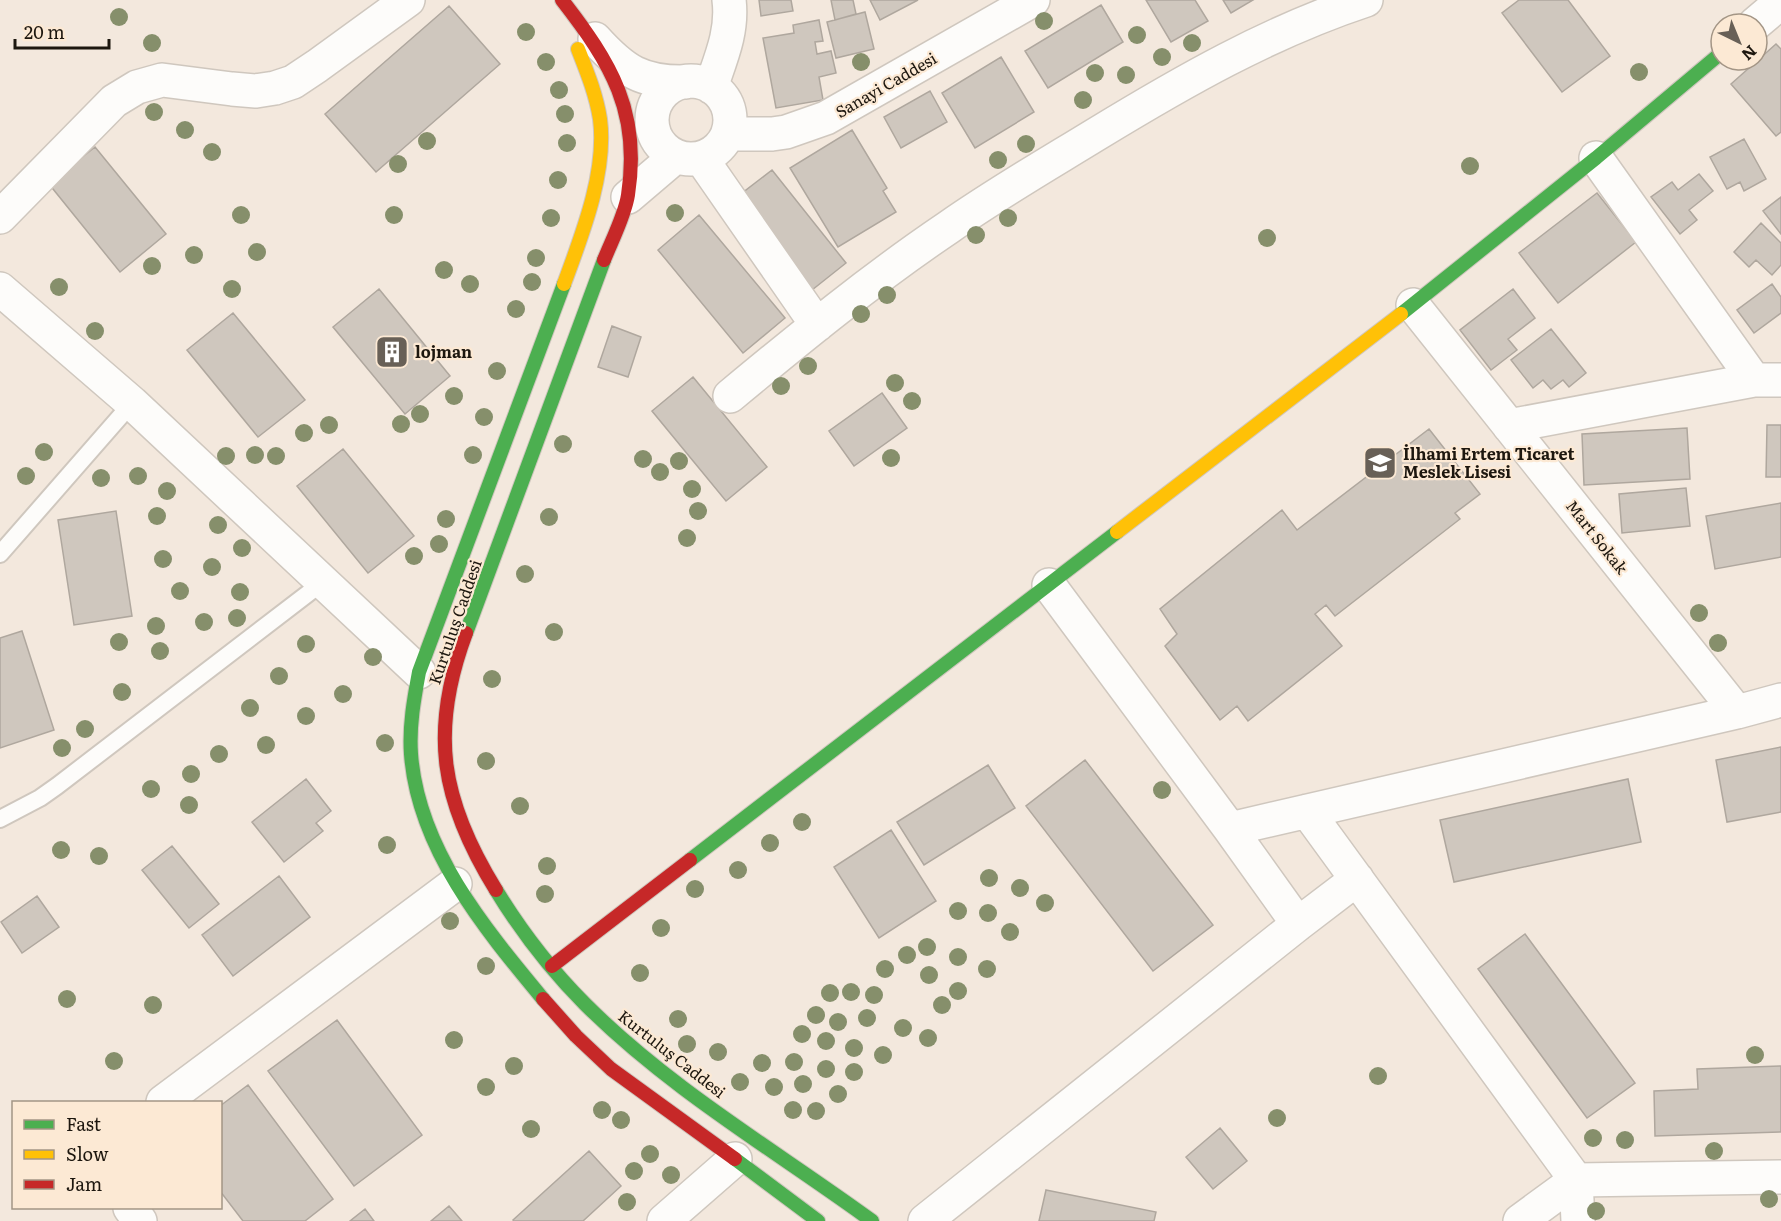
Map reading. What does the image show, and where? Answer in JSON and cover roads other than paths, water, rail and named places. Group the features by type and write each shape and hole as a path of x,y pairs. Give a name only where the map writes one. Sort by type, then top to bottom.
{"main road":[{"name":"Kurtuluş Caddesi","path":"551,0 583,58 594,90 600,121 601,146 598,173 575,255 419,672 411,715 410,744 413,775 420,807 428,829 455,884 491,935 532,986 588,1048 626,1080 818,1221"},
{"name":"Kurtuluş Caddesi","path":"570,10 612,70 627,113 632,152 628,198 457,657 445,712 446,773 461,827 514,918 552,966 600,1019 630,1045 700,1098 872,1221"},
{"path":"552,966 1413,305 1596,158 1709,63"}],"street":[{"path":"0,217 114,101 137,87 162,80 255,91 275,88 293,82 408,0"},
{"path":"699,84 730,31 729,0"},
{"name":"Sanayi Caddesi","path":"728,134 786,132 826,118 1033,0"},
{"path":"730,396 817,325 949,227 1008,188 1168,91 1262,41 1366,0"},
{"path":"1769,12 1781,2"},
{"path":"570,10 614,59 632,73 649,80 699,84 721,96 728,107 730,120 728,134 722,144 712,153 688,157 628,198"},
{"path":"699,84 674,85 663,92 652,115 652,128 656,140 664,150 688,157 817,325"},
{"path":"1596,158 1767,380"},
{"path":"0,289 132,404 419,672"},
{"name":"Mart Sokak","path":"1413,305 1737,712"},
{"path":"1509,426 1767,380 1781,362"},
{"path":"1049,585 1298,924"},
{"path":"1230,829 1781,700"},
{"path":"1307,811 1576,1180 1578,1221"},
{"path":"925,1221 1357,879"},
{"path":"164,1101 455,884"},
{"path":"664,1221 735,1158"},
{"path":"1520,1221 1576,1180 1781,1177"},
{"path":"131,1209 140,1221"}],"lane":[{"path":"0,554 132,404"},
{"path":"0,819 40,798 57,786 323,582"}],"place":[{"name":"lojman","path":"392,352"},
{"name":"İlhami Ertem Ticaret Meslek Lisesi","path":"1380,463"}]}
